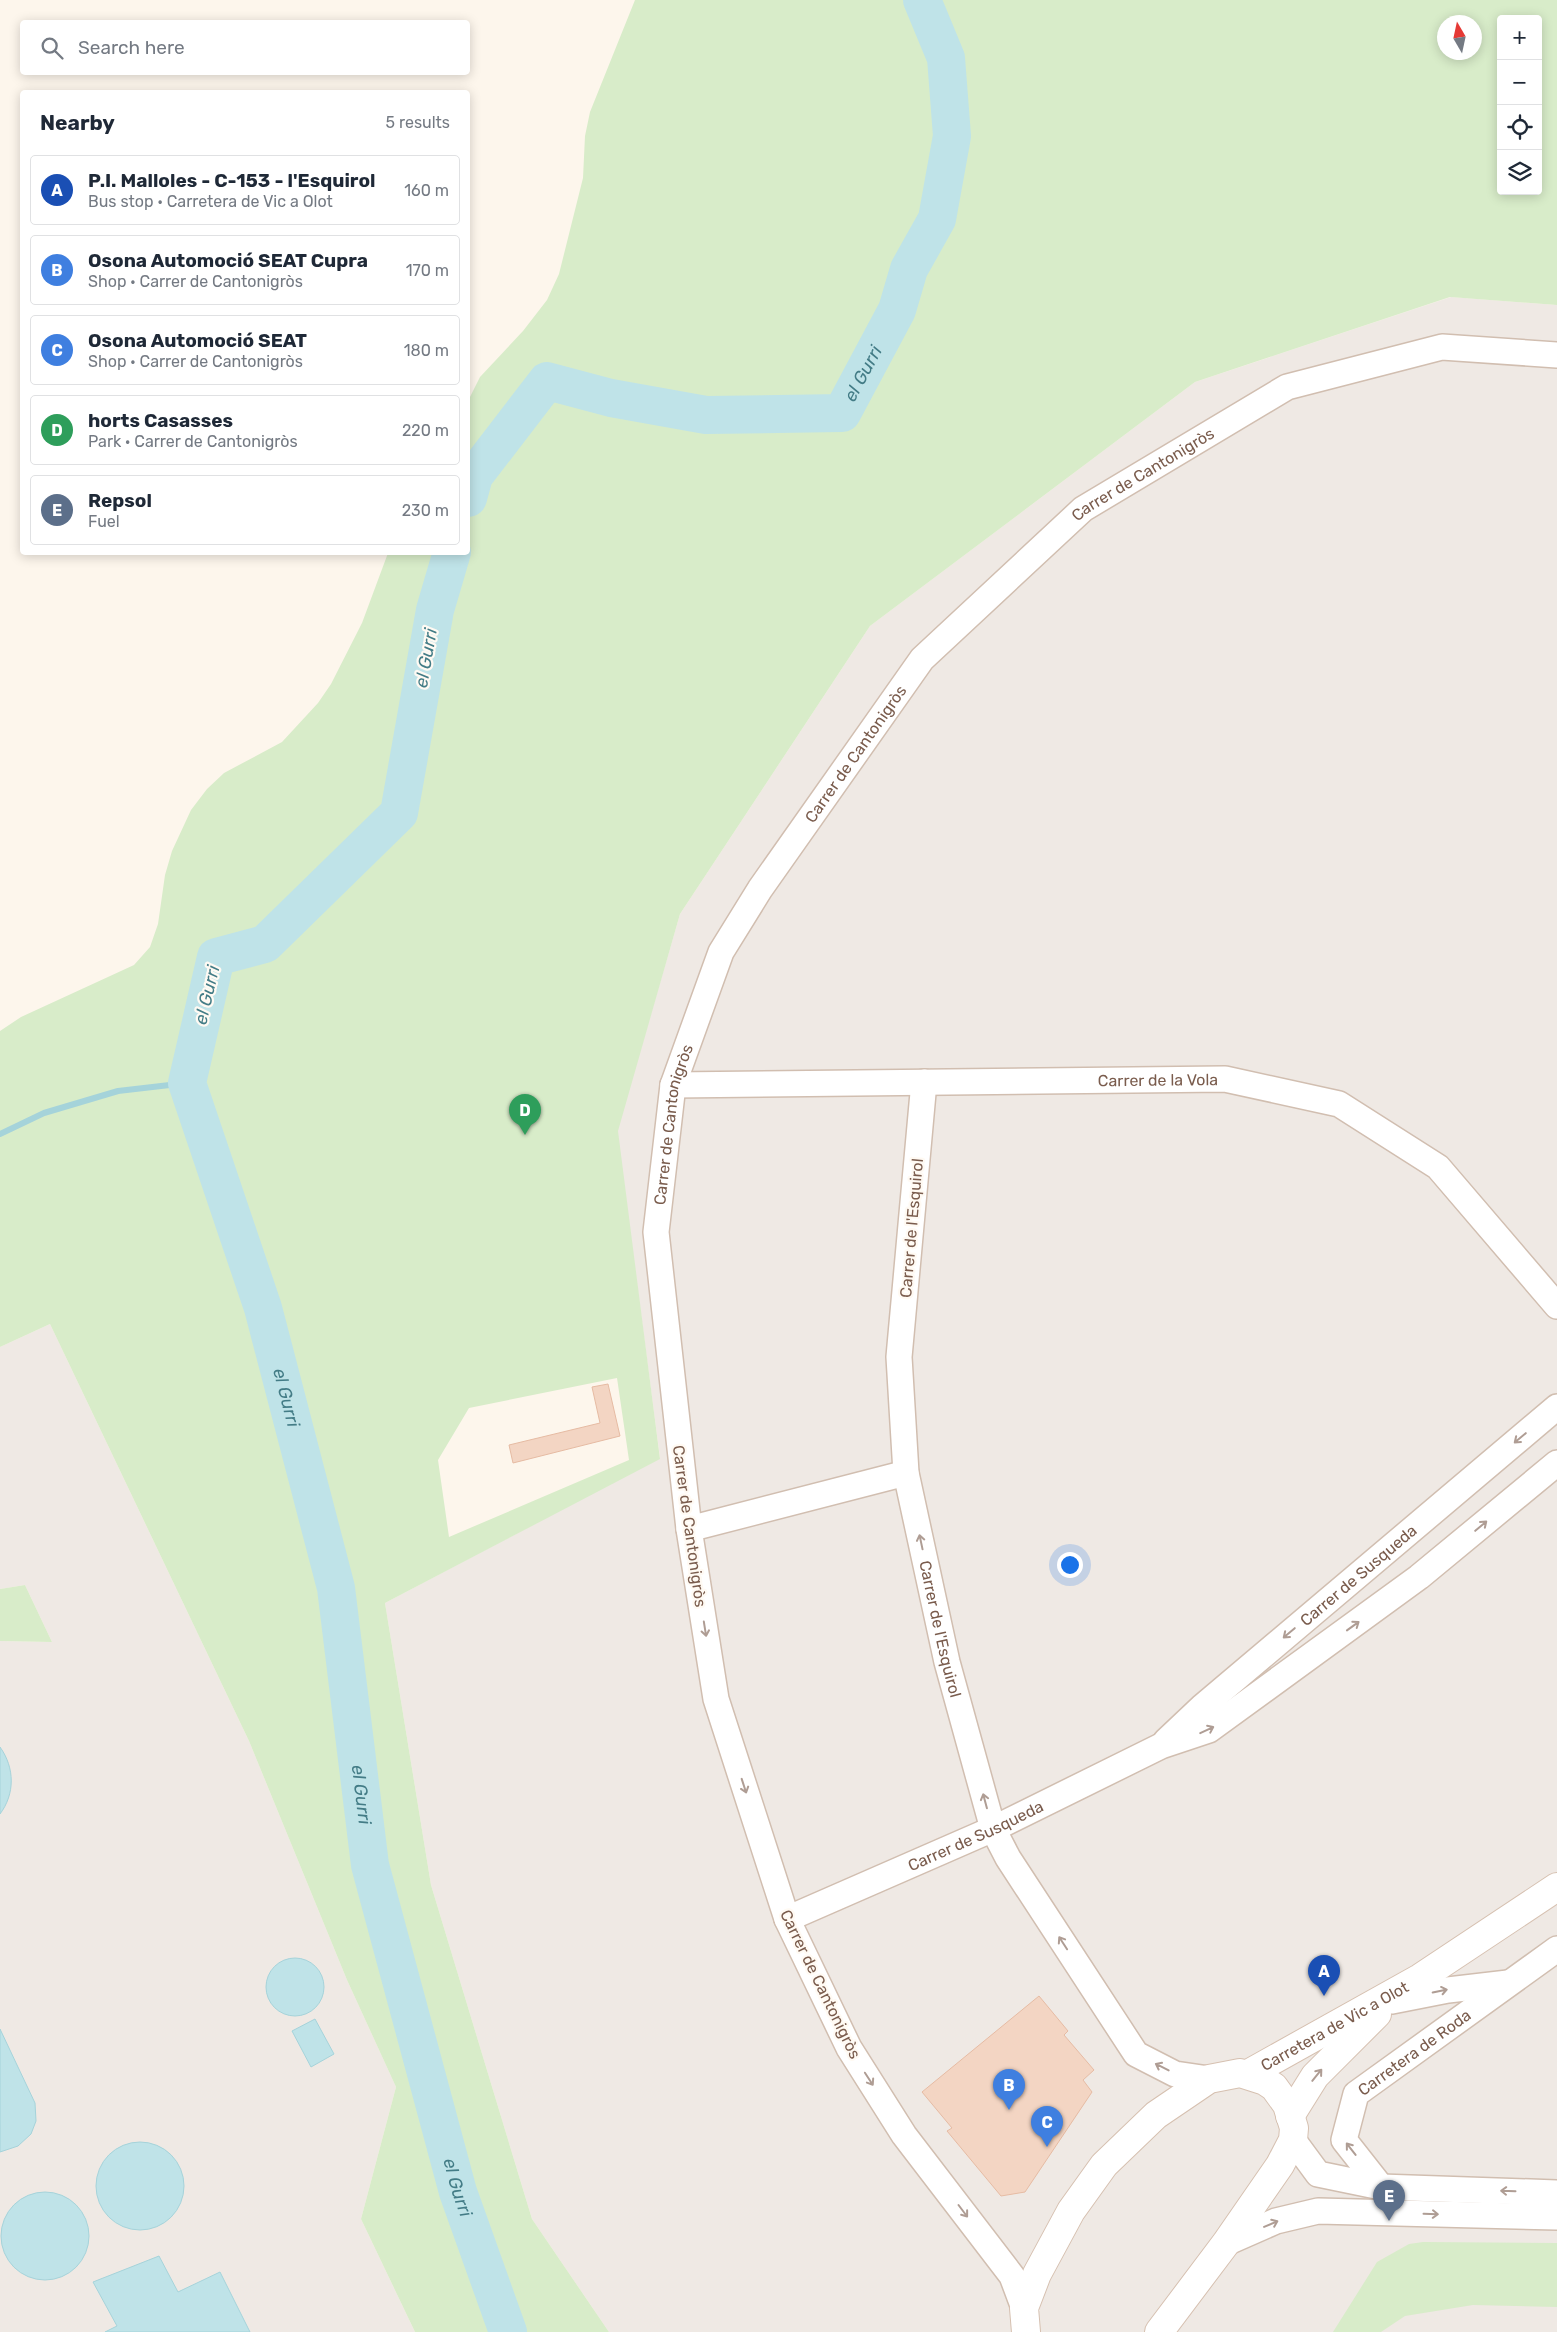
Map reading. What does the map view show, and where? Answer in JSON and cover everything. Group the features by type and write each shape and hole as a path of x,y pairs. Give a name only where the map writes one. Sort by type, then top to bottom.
{"street":[{"name":"Carrer de Cantonigròs","path":"1025,2320 1012,2276 904,2134 849,2048 787,1919 716,1699 689,1529 656,1232 673,1085 721,952 760,888 922,659 1083,509 1286,387 1442,347 1557,354"},
{"name":"Carrer de la Vola","path":"673,1085 1225,1079 1339,1104 1438,1167 1557,1306"},
{"name":"Carrer de l'Esquirol","path":"924,1082 899,1357 906,1473 947,1662 992,1829 1008,1858 1136,2054 1175,2074 1209,2079"},
{"name":"Carrer de Susqueda","path":"1161,1746 1202,1707 1557,1407"},
{"name":"Carrer de Susqueda","path":"787,1919 992,1829 1161,1746 1209,1730 1420,1577 1557,1463"},
{"path":"689,1529 906,1473"},
{"name":"Carretera de Vic a Olot","path":"1248,2074 1420,1978 1557,1887"},
{"name":"Carretera de Roda","path":"1381,2187 1344,2140 1356,2094 1557,1948"},
{"path":"1530,1968 1557,1968"},
{"name":"Carretera de Vic a Olot","path":"1165,2329 1280,2165 1291,2128 1315,2076 1364,2024 1420,1978"},
{"name":"Carretera de Roda","path":"1392,2001 1448,1990 1510,1983"},
{"path":"1025,2320 1037,2274 1071,2211 1104,2165 1156,2114 1209,2079 1226,2075 1248,2074 1274,2087 1287,2105 1291,2128 1318,2174 1381,2187 1557,2193"},
{"path":"1226,2243 1276,2221 1318,2211 1557,2217"}],"shaded area":[{"path":"1451,297 1557,305 1557,2332 609,2332 532,2219 431,1885 385,1603 660,1458 617,1131 680,914 870,626 1195,382"},
{"path":"50,1324 249,1741 347,1980 396,2087 361,2219 415,2332 0,2332 0,1641 52,1642 25,1585 0,1589 0,1347"}],"green space":[{"path":"635,0 1557,0 1557,305 1450,297 1195,382 870,626 680,914 618,1131 660,1459 385,1603 431,1885 532,2219 609,2332 415,2332 361,2219 396,2087 347,1980 249,1741 50,1324 0,1347 0,1031 21,1017 134,965 150,947 158,924 165,875 172,851 191,810 207,789 224,773 282,742 318,703 331,684 362,623 387,555 470,555 470,397 480,377 523,331 547,300 559,274 583,178 585,136 590,112","holes":["617,1378 629,1460 449,1537 438,1460 469,1408"]},
{"path":"25,1585 52,1642 0,1641 0,1589"},
{"path":"1423,2242 1557,2243 1557,2307 1473,2305 1405,2316 1381,2332 1333,2332 1377,2262 1409,2244"}],"water":[{"path":"0,1747 11,1772 11,1790 0,1814"},
{"path":"289,1958 301,1958 316,1966 324,1981 324,1993 316,2008 301,2016 289,2016 274,2008 266,1993 266,1981 274,1966"},
{"path":"315,2019 334,2054 311,2067 292,2031"},
{"path":"0,2029 35,2103 36,2121 31,2134 18,2146 0,2152"},
{"path":"140,2142 157,2145 165,2149 177,2161 181,2169 184,2186 181,2203 177,2211 165,2223 157,2227 140,2230 123,2227 115,2223 103,2211 99,2203 96,2186 99,2169 103,2161 115,2149 123,2145"},
{"path":"45,2192 62,2195 76,2205 86,2219 89,2236 86,2253 76,2267 62,2277 45,2280 28,2277 14,2267 4,2253 1,2236 4,2219 14,2205 28,2195"},
{"path":"159,2256 178,2292 220,2272 250,2332 105,2332 117,2326 93,2282"}],"building":[{"path":"608,1384 620,1436 513,1463 509,1445 600,1423 592,1387"},
{"path":"1039,1996 1068,2031 1064,2035 1094,2070 1083,2080 1092,2092 1025,2192 1001,2196 947,2131 952,2128 922,2092"}],"waterway":[{"name":"el Gurri","path":"470,491 474,476 547,381 611,398 706,415 842,413 897,310 909,269 937,219 952,136 946,58 922,0"},
{"name":"el Gurri","path":"451,555 435,610 399,813 265,944 216,957 187,1083 263,1308 336,1588 370,1865 458,2192 508,2332"},
{"path":"0,1134 44,1113 118,1091 187,1083"}],"place":[{"name":"horts Casasses","path":"525,1135"},
{"name":"P.I. Malloles - C-153 - l'Esquirol","path":"1324,1996"},
{"name":"Osona Automoció SEAT Cupra","path":"1009,2110"},
{"name":"Osona Automoció SEAT","path":"1047,2147"},
{"name":"Repsol","path":"1389,2221"}]}
